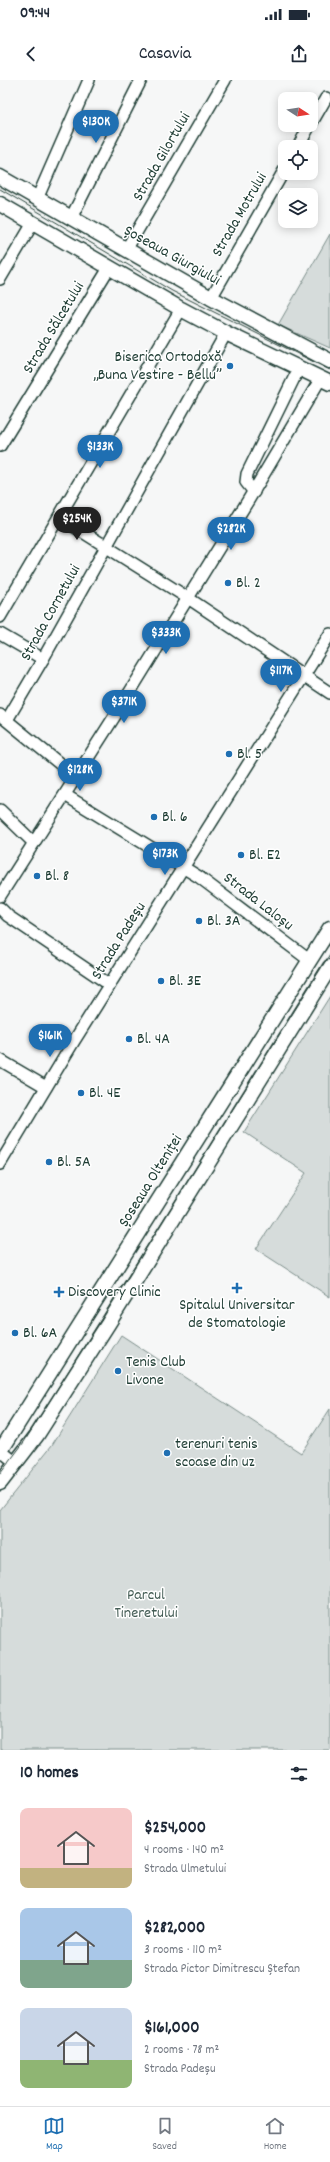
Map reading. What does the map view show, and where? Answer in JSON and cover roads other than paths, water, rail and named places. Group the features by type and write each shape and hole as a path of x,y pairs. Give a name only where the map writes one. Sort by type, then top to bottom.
{"main road":[{"name":"Șoseaua Giurgiului","path":"0,177 211,298 330,361"},
{"path":"0,204 181,309 226,333 325,381"},
{"name":"Șoseaua Olteniței","path":"0,1451 330,928"},
{"path":"0,1483 37,1435 108,1324 330,967"}],"street":[{"path":"37,199 89,80"},
{"path":"71,218 141,80"},
{"name":"Strada Gilortului","path":"126,250 225,80"},
{"path":"318,112 326,98"},
{"name":"Strada Motrului","path":"211,298 279,180"},
{"path":"0,279 34,223"},
{"name":"Strada Sălcetului","path":"0,446 109,268"},
{"path":"0,617 181,309"},
{"name":"Strada Cornetului","path":"3,717 43,659 226,333"},
{"path":"254,492 246,482 247,474 299,368"},
{"path":"0,896 325,381"},
{"path":"58,517 107,546 188,598 330,693"},
{"path":"0,634 43,659"},
{"name":"Strada Padeșu","path":"0,1164 46,1087 330,634"},
{"path":"3,717 76,777"},
{"name":"Strada Laloșu","path":"65,794 214,888 309,960"},
{"path":"0,810 34,842"},
{"path":"0,908 8,916 110,985"},
{"path":"0,1060 46,1087"},
{"path":"0,1451 16,1463"}],"tram line":[{"path":"0,189 172,291 330,370"},
{"path":"0,1474 24,1442 330,954"}],"place":[{"name":"Biserica Ortodoxă „Buna Vestire - Bellu”","path":"230,366"},
{"name":"Bl. 2","path":"228,583"},
{"name":"Bl. 5","path":"229,754"},
{"name":"Bl. 6","path":"154,817"},
{"name":"Bl. E2","path":"241,855"},
{"name":"Bl. 8","path":"37,876"},
{"name":"Bl. 3A","path":"199,921"},
{"name":"Bl. 3E","path":"161,981"},
{"name":"Bl. 4A","path":"129,1039"},
{"name":"Bl. 4E","path":"81,1093"},
{"name":"Bl. 5A","path":"49,1162"},
{"name":"Spitalul Universitar de Stomatologie","path":"237,1288"},
{"name":"Discovery Clinic","path":"59,1292"},
{"name":"Bl. 6A","path":"15,1333"},
{"name":"Tenis Club Livone","path":"118,1371"},
{"name":"terenuri tenis scoase din uz","path":"167,1453"}],"park label":[{"name":"Parcul Tineretului","path":"146,1604"}]}
